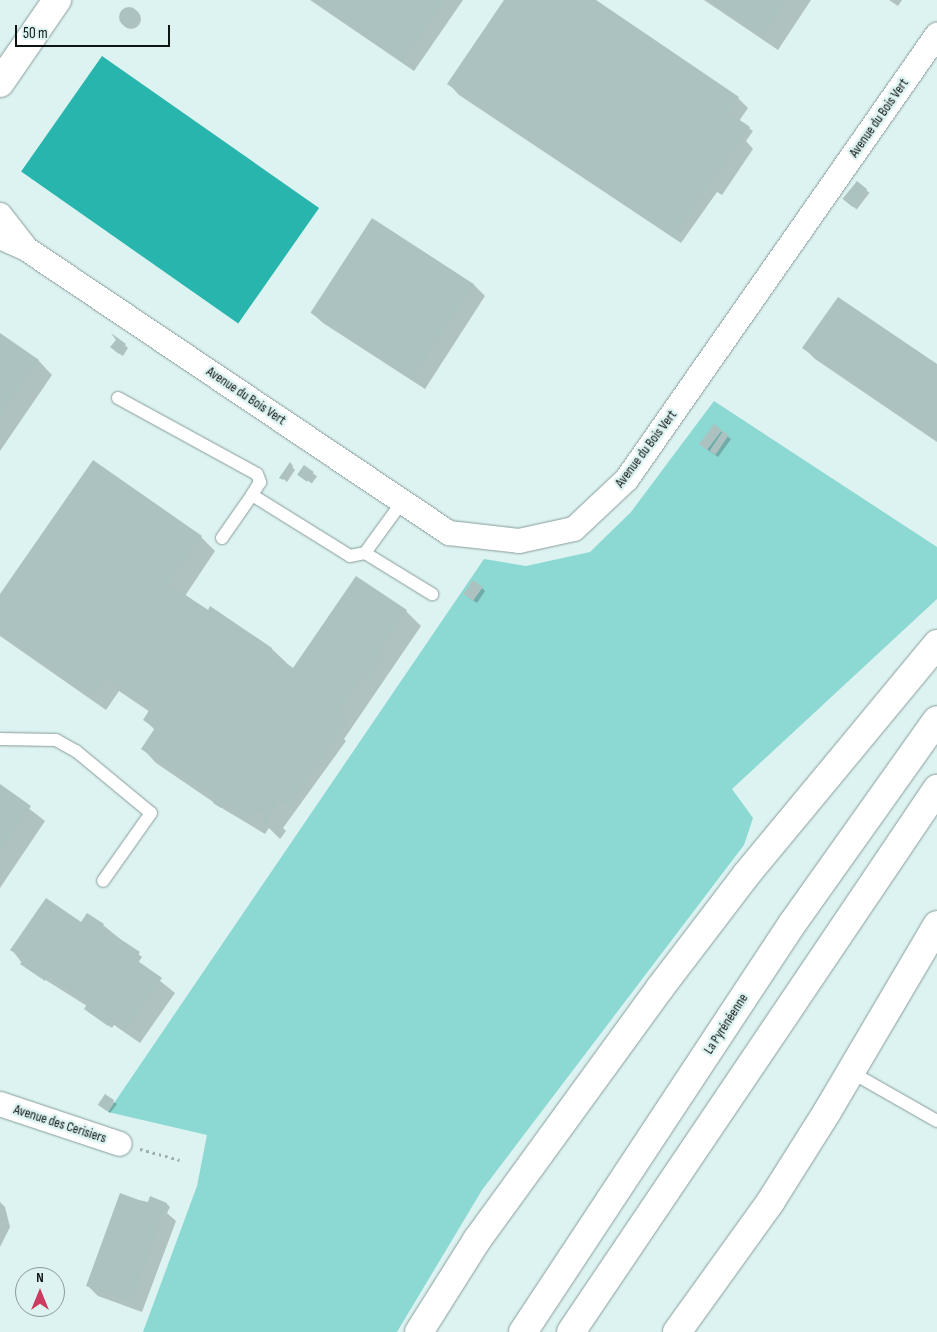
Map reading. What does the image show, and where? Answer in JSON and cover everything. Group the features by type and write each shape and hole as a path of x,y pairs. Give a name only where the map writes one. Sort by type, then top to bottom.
{"main road":[{"path":"0,83 57,0"},
{"path":"419,1332 477,1240 660,988 746,875 937,644"},
{"name":"La Pyrénéenne","path":"523,1332 792,924 937,720"},
{"path":"571,1332 937,789"},
{"path":"677,1332 771,1201 851,1072 937,925"}],"street":[{"name":"Avenue du Bois Vert","path":"0,237 25,248 449,533 519,541 574,529 627,479 937,35"},
{"name":"Avenue du Bois Vert","path":"0,215 25,248"},
{"name":"Avenue des Cerisiers","path":"0,1104 120,1144"}],"lane":[{"path":"118,398 257,474 260,482 222,538"},
{"path":"252,495 350,556 365,553 402,502"},
{"path":"365,553 432,594"},
{"path":"0,739 56,740 82,757 151,813 103,881"},
{"path":"851,1072 937,1121"}],"path":[{"path":"120,1144 180,1160"}],"shaded area":[{"path":"102,56 319,208 238,323 21,172"},
{"path":"714,401 937,547 937,599 732,789 753,818 744,845 482,1190 397,1332 143,1332 197,1186 207,1135 108,1112 484,559 526,566 590,552 631,512"}],"building":[{"path":"313,0 445,0 403,62"},
{"path":"504,0 596,0 739,97 728,112 750,127 674,237 447,84"},
{"path":"709,0 787,0 763,36"},
{"path":"125,7 133,7 139,13 139,21 133,27 125,27 119,21 119,13"},
{"path":"857,181 867,189 853,207 843,199"},
{"path":"372,218 474,284 413,379 310,313"},
{"path":"838,297 937,364 937,439 802,348"},
{"path":"0,333 39,360 0,416"},
{"path":"111,333 126,344 119,354 110,347 116,340"},
{"path":"714,424 722,430 707,450 699,444"},
{"path":"723,431 729,435 715,455 710,451"},
{"path":"93,460 202,536 169,584 208,610 210,606 272,648 270,652 293,668 356,576 407,610 379,652 385,656 368,681 362,677 339,711 349,718 340,731 329,725 340,733 289,807 278,800 266,826 261,822 265,816 257,810 250,821 224,803 221,808 213,803 217,798 141,749 155,728 143,720 150,709 105,677 92,696 0,633 0,594"},
{"path":"290,462 293,466 283,480 279,478"},
{"path":"304,465 314,472 307,482 297,475"},
{"path":"473,580 483,587 473,601 463,594"},
{"path":"0,784 31,806 0,853"},
{"path":"46,898 81,922 87,913 104,924 102,927 140,952 135,959 162,978 126,1030 112,1020 108,1026 84,1009 88,1003 48,976 45,981 20,964 24,959 10,950"},
{"path":"105,1094 114,1100 107,1111 98,1105"},
{"path":"120,1193 148,1202 150,1196 167,1203 132,1302 86,1286"}]}
